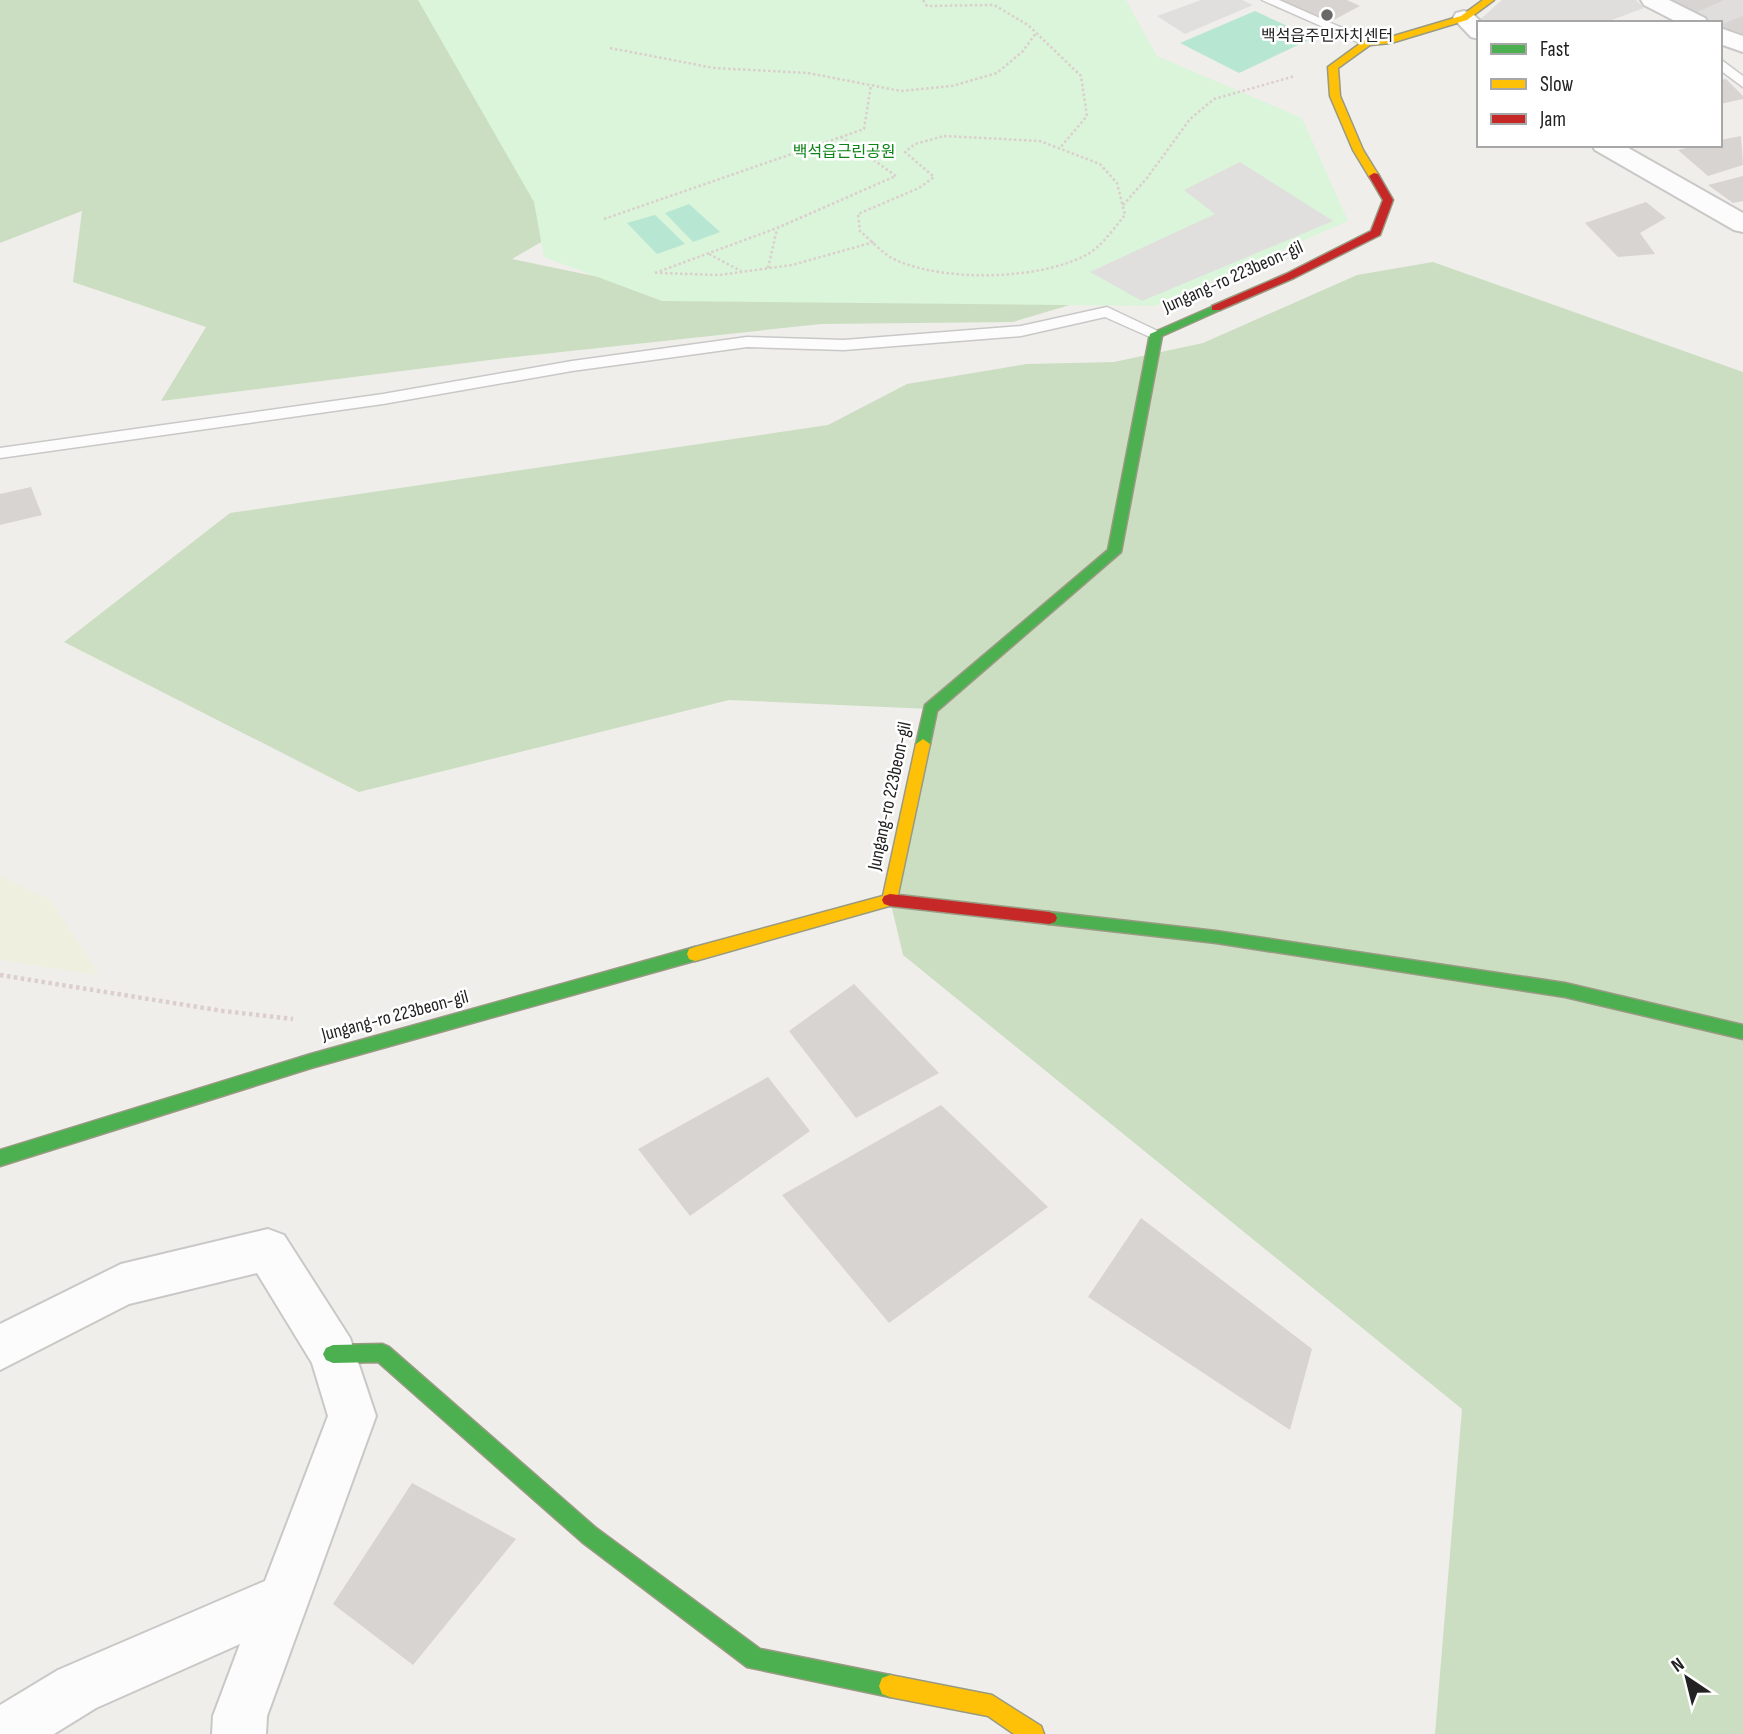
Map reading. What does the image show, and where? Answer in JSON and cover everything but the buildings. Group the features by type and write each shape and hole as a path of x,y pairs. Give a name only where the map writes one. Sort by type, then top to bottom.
{"street":[{"name":"Jungang-ro 223beon-gil","path":"0,1158 311,1062 890,900 930,709 1114,552 1156,334 1290,276 1376,233 1388,200 1358,150 1335,96 1333,67 1368,42 1388,41 1471,25 1489,0"},
{"path":"1652,0 1693,21"},
{"path":"1722,36 1743,46"},
{"path":"1608,147 1743,224"},
{"path":"890,900 1216,937 1538,986 1743,1032"},
{"path":"0,1348 121,1285 268,1250 333,1354 352,1416 240,1716 239,1734"},
{"path":"333,1354 382,1353 589,1535 755,1659 992,1706 1033,1734"},
{"path":"4,1734 77,1689 283,1599"}],"lane":[{"path":"1268,0 1368,42"},
{"path":"1722,65 1743,83"},
{"path":"0,453 383,399 572,366 747,342 844,345 1020,331 1107,312 1156,334"}],"path":[{"path":"923,0 927,6 994,5 1036,33 1081,76 1087,116 1059,149"},
{"path":"610,47 714,68 808,72 901,91 952,86 997,73 1023,51 1036,33"},
{"path":"1123,205 1147,178 1190,119 1214,99 1302,74"},
{"path":"604,219 864,129 871,85"},
{"path":"840,136 897,176 777,228 656,273 719,275 792,265 874,242"},
{"path":"944,136 1040,142 1059,149 1100,164 1117,183 1125,215 1091,253 1053,269 1000,275 940,270 898,261 860,230 858,214 919,188 934,177 905,152 915,144 944,136"},
{"path":"768,268 777,228"},
{"path":"708,253 742,272"},
{"path":"0,975 209,1009 304,1020"}],"shaded area":[{"path":"1201,0 1242,0 1253,5 1185,34 1157,16"},
{"path":"1502,0 1636,0 1644,8 1609,21 1478,21"},
{"path":"1666,0 1743,0 1743,38 1722,28 1722,21 1706,21"},
{"path":"1240,162 1333,221 1142,301 1090,272 1215,214 1184,190"}],"green space":[{"path":"0,0 637,0 691,155 512,259 666,291 1090,299 1013,322 821,324 515,357 161,401 206,327 73,282 82,211 0,243"},
{"name":"백석읍근린공원","path":"418,0 1126,0 1157,56 1302,118 1348,221 1155,306 662,301 544,257 534,202"},
{"path":"1255,11 1313,38 1239,73 1180,43"},
{"path":"689,204 720,232 693,242 665,213"},
{"path":"655,215 685,244 657,254 627,223"},
{"path":"1433,262 1743,372 1743,1734 1435,1734 1462,1409 903,955 890,900 930,709 729,700 359,792 64,642 230,513 828,425 907,384 1027,364 1114,362 1203,343 1357,275"},
{"path":"0,875 51,900 99,975 0,960"}],"traffic: fast":[{"path":"923,744 930,709 1114,552 1156,334 1216,308"},
{"path":"1049,918 1216,937 1565,990 1743,1032"},
{"path":"0,1158 311,1061 695,954"},
{"path":"333,1354 382,1353 589,1535 755,1659 890,1686"}],"traffic: slow":[{"path":"1374,176 1358,150 1335,96 1333,67 1368,42 1388,41 1464,18 1489,0"},
{"path":"695,954 890,900 923,744"},
{"path":"890,1686 992,1706 1033,1734"}],"traffic: jam":[{"path":"1216,308 1290,276 1376,233 1388,200 1374,176"},
{"path":"890,900 1049,918"}],"place":[{"name":"백석읍주민자치센터","path":"1327,15"}]}
